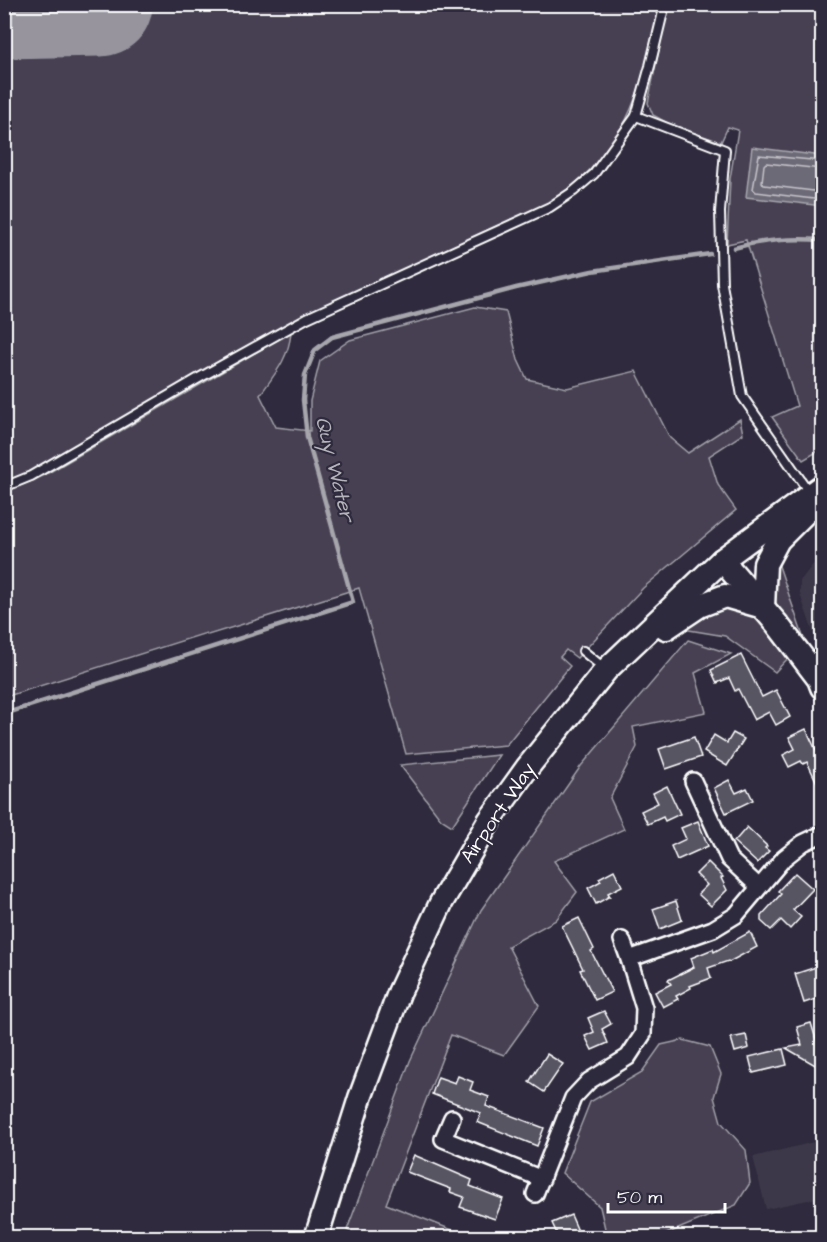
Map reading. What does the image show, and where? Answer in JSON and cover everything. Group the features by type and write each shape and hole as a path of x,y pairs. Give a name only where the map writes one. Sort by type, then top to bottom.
{"street":[{"name":"Airport Way","path":"316,1238 360,1098 399,993 441,903 489,821 606,670 722,560 819,492"},
{"path":"763,607 765,564 778,540 819,492"},
{"path":"722,560 763,607 819,679 822,687"},
{"path":"606,670 699,606 725,597 763,607"},
{"path":"693,781 729,859 759,887"},
{"path":"628,959 713,929 736,915 784,858 803,843 822,834"},
{"path":"535,1194 573,1098 589,1081 628,1057 643,1034 644,1008 622,940"},
{"path":"452,1118 443,1139 542,1179"}],"lane":[{"path":"4,487 30,476 307,318 550,207 574,191 594,174 636,116 664,4"},
{"path":"636,116 725,150 720,212 722,284 742,396 819,492"},
{"path":"583,651 606,670"}],"shaded area":[{"path":"5,5 660,5 646,67 626,120 612,143 594,165 572,186 544,206 289,323 37,469 5,482"},
{"path":"668,5 822,5 822,449 803,460 772,417 797,406 746,240 727,244 730,179 738,130 728,127 721,142 673,126 653,115 648,103"},
{"path":"475,307 506,312 518,360 527,379 567,388 636,371 670,438 688,453 740,419 743,434 709,456 718,485 736,510 643,588 577,658 566,650 560,657 570,666 506,745 406,754 359,588 208,635 206,633 5,697 5,492 43,476 291,332 284,358 260,395 276,427 310,431 310,401 320,361 350,340"},
{"path":"822,553 822,659 800,594 800,581"},
{"path":"777,560 808,651 774,608 769,576"},
{"path":"730,605 757,619 790,656 775,672 725,636 683,629 710,609"},
{"path":"688,640 731,654 695,673 706,712 633,727 637,747 610,798 624,829 554,861 577,892 556,920 508,946 539,1006 504,1055 451,1035 386,1204 470,1237 363,1237 347,1230 410,1061 481,910 581,766"},
{"path":"499,755 452,826 441,819 400,765"},
{"path":"683,1040 710,1047 721,1074 714,1097 721,1122 746,1150 750,1183 736,1205 659,1237 607,1237 600,1207 562,1173 590,1102 642,1072 661,1045"},
{"path":"822,1140 822,1197 766,1209 753,1157"}],"water":[{"path":"752,147 822,156 822,206 746,197"}],"building":[{"path":"741,655 762,697 776,690 790,717 776,725 769,712 754,720 738,689 735,691 729,678 717,683 711,670"},
{"path":"806,729 822,763 822,793 807,762 803,764 801,761 789,767 783,755 795,749 789,737"},
{"path":"733,733 744,739 727,766 704,752 714,735 727,743"},
{"path":"694,737 701,757 666,769 659,749"},
{"path":"729,780 736,793 747,788 753,800 726,813 714,788"},
{"path":"667,786 680,814 665,821 663,817 648,824 641,811 658,803 653,793"},
{"path":"698,821 708,846 677,860 671,846 686,839 681,828"},
{"path":"747,827 767,846 765,848 769,851 757,863 734,842"},
{"path":"708,862 723,877 721,878 727,890 711,906 698,894 707,885 696,874"},
{"path":"614,870 622,886 608,893 610,896 596,904 588,888 601,881 599,878"},
{"path":"795,873 813,889 793,910 801,917 790,929 781,920 771,930 761,921 761,916 781,894 778,891"},
{"path":"676,901 682,920 660,929 653,909"},
{"path":"579,918 594,949 591,951 612,992 595,1000 562,926"},
{"path":"750,932 757,947 729,962 708,968 711,978 690,986 691,988 676,996 678,999 663,1007 655,992 671,984 668,980 694,967 691,958 713,949 714,952"},
{"path":"822,965 822,997 804,1003 795,974"},
{"path":"604,1011 611,1024 602,1029 608,1043 592,1050 585,1036 594,1032 588,1018"},
{"path":"811,1023 819,1049 822,1051 822,1069 786,1048 802,1045 797,1027"},
{"path":"746,1035 749,1048 735,1052 731,1038"},
{"path":"783,1049 787,1065 753,1073 749,1057"},
{"path":"547,1054 563,1064 544,1092 529,1082"},
{"path":"458,1076 473,1082 470,1090 489,1097 486,1106 544,1128 537,1146 477,1122 481,1113 432,1094 438,1077 455,1083"},
{"path":"414,1155 472,1180 470,1186 503,1199 495,1219 460,1207 464,1197 450,1192 451,1189 407,1172"},
{"path":"571,1215 581,1238 559,1238 552,1223"}],"waterway":[{"name":"Quy Water","path":"734,248 778,240 822,240"},
{"name":"Quy Water","path":"4,714 353,602 307,437 303,400 305,375 315,350 332,337 516,288 592,271 710,254"}],"runway":[{"path":"4,6 100,4"}]}
